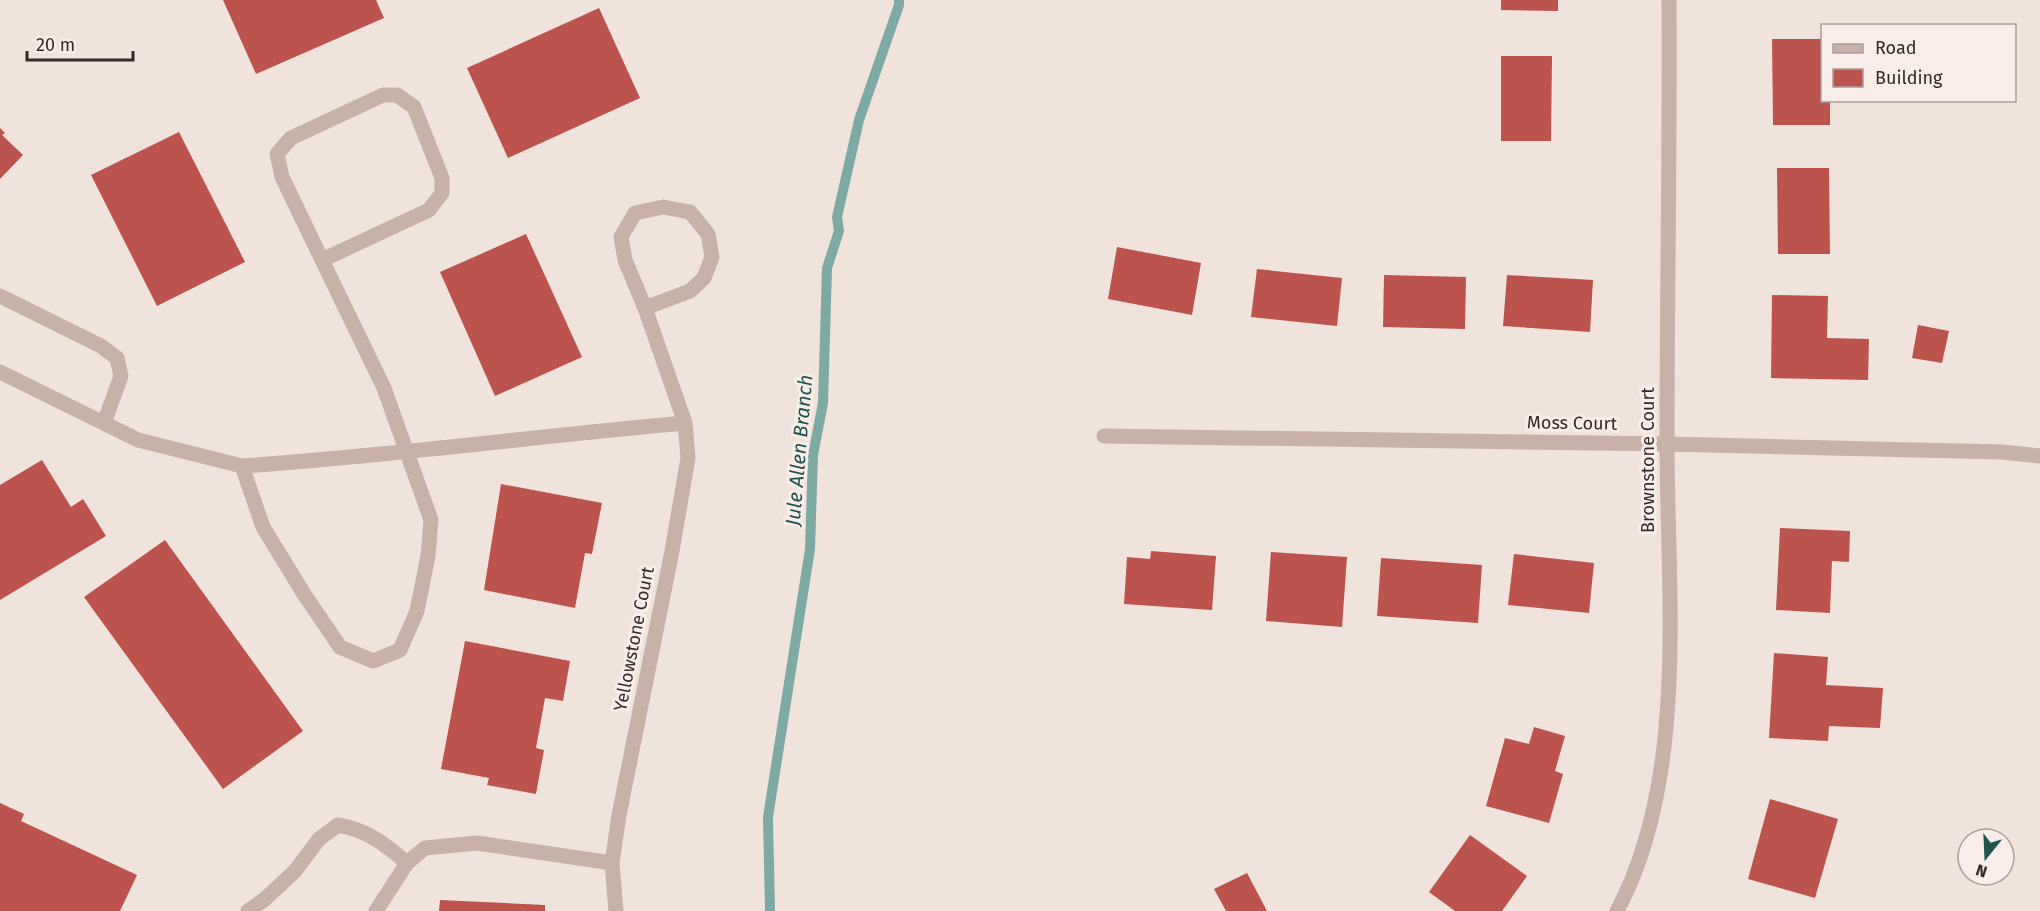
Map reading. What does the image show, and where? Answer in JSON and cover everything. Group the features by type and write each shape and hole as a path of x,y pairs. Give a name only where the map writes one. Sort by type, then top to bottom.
{"street":[{"name":"Brownstone Court","path":"1617,911 1645,841 1658,784 1666,728 1670,672 1667,444 1669,0"},
{"path":"242,466 263,527 340,647 373,661 400,650 417,611 428,556 431,519 384,388 322,260 282,177 277,154 291,138 383,95 397,95 414,107 442,178 442,193 429,210 322,260"},
{"name":"Yellowstone Court","path":"616,911 612,863 619,814 672,551 688,458 685,423 645,308 625,260 621,237 635,213 663,207 690,212 708,234 712,257 704,278 690,291 645,308"},
{"path":"0,296 101,346 117,358 121,376 104,423"},
{"path":"0,372 138,440 242,466 334,460 685,423"},
{"name":"Moss Court","path":"1104,436 1667,444 2002,452 2040,456"},
{"path":"248,911 265,900 295,871 319,839 338,825 357,828 386,844 407,863"},
{"path":"376,911 407,863 425,848 477,843 612,863"}],"building":[{"path":"223,0 376,0 384,18 256,74"},
{"path":"1501,0 1558,0 1558,11 1501,10"},
{"path":"599,8 640,98 508,158 467,68"},
{"path":"1772,39 1821,39 1821,102 1830,102 1830,125 1773,125"},
{"path":"1501,56 1552,56 1551,141 1501,141"},
{"path":"0,128 5,133 2,135 23,155 0,179"},
{"path":"179,132 245,262 157,306 91,175"},
{"path":"1777,168 1829,168 1830,254 1778,254"},
{"path":"526,234 582,357 495,396 440,272"},
{"path":"1117,247 1201,263 1192,315 1108,299"},
{"path":"1257,269 1342,278 1337,326 1251,317"},
{"path":"1384,275 1466,277 1465,329 1383,327"},
{"path":"1507,275 1593,280 1590,332 1503,326"},
{"path":"1772,295 1828,296 1827,338 1869,339 1868,380 1771,378"},
{"path":"1918,325 1949,331 1942,363 1912,358"},
{"path":"42,460 71,507 83,499 106,536 0,600 0,485"},
{"path":"501,484 602,503 592,554 585,553 575,608 484,590"},
{"path":"1780,528 1850,531 1849,562 1832,561 1830,613 1776,610"},
{"path":"165,540 303,731 223,789 84,597"},
{"path":"1151,551 1216,556 1212,610 1124,604 1127,557 1150,559"},
{"path":"1271,552 1347,557 1342,627 1266,621"},
{"path":"1514,554 1594,563 1589,613 1508,605"},
{"path":"1381,558 1482,565 1478,623 1377,616"},
{"path":"465,641 570,661 563,701 545,698 536,748 544,750 536,794 487,785 489,778 441,769"},
{"path":"1774,653 1828,657 1826,685 1883,688 1880,728 1829,726 1828,741 1769,738"},
{"path":"1534,727 1565,736 1555,771 1563,774 1549,823 1486,806 1505,738 1529,744"},
{"path":"1770,799 1838,819 1815,898 1748,879"},
{"path":"0,803 24,814 21,821 137,875 120,911 0,911"},
{"path":"1470,835 1527,876 1502,911 1455,911 1429,892"},
{"path":"1247,873 1267,911 1226,911 1214,889"},
{"path":"440,900 545,905 545,911 439,911"}],"waterway":[{"name":"Jule Allen Branch","path":"770,911 768,817 810,549 813,455 823,403 827,268 839,231 837,217 859,120 899,0"}]}
